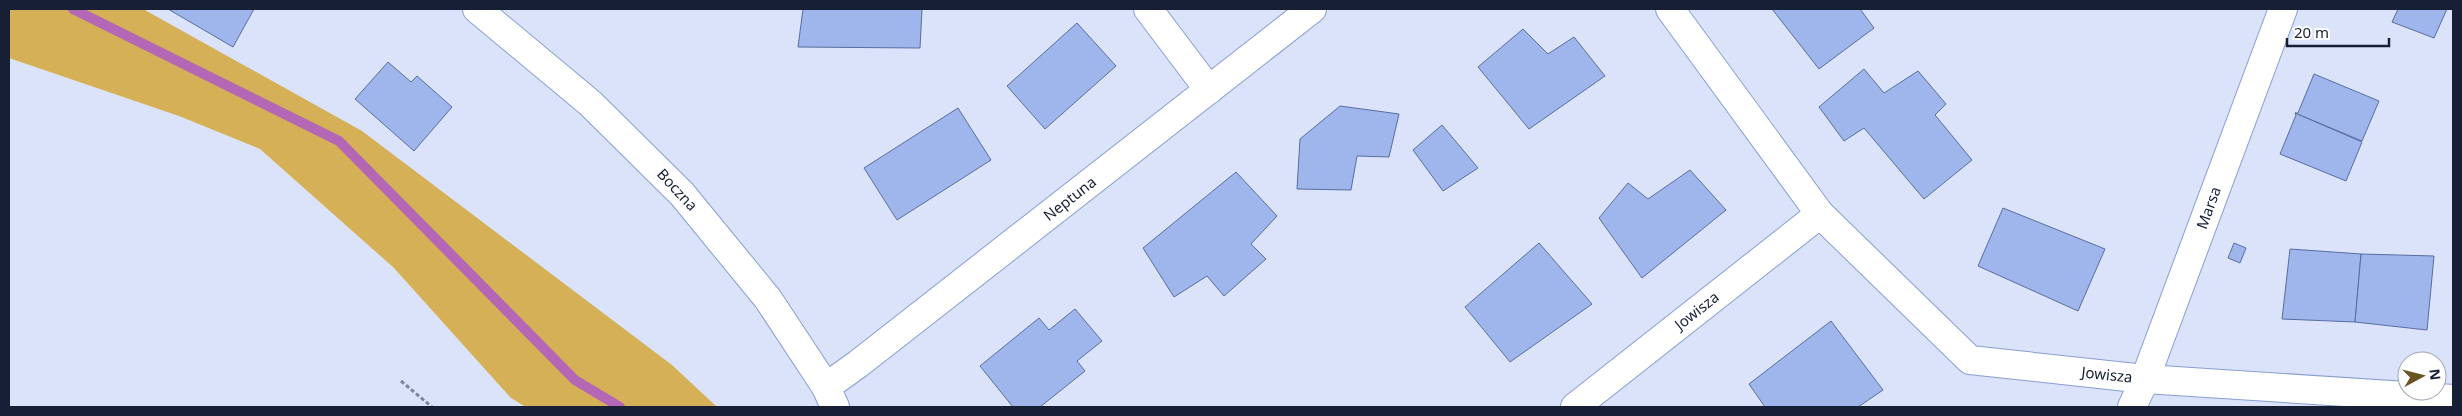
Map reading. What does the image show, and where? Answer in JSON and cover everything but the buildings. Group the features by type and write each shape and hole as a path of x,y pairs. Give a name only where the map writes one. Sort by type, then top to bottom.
{"street":[{"name":"Boczna","path":"477,9 590,103 682,194 768,299 830,397"},
{"path":"1148,9 1209,90"},
{"name":"Neptuna","path":"830,397 858,364 1312,9"},
{"name":"Jowisza","path":"1670,9 1820,214 1970,360 2145,379 2453,399"},
{"name":"Marsa","path":"2132,407 2145,379 2283,9"},
{"name":"Jowisza","path":"1575,407 1820,214"}],"path":[{"path":"401,381 432,407"}],"shaded area":[{"path":"9,9 143,9 362,131 672,365 717,407 526,407 511,398 394,268 260,149 179,116 9,58"}],"waterway":[{"path":"73,9 339,141 575,380 620,407"}]}
